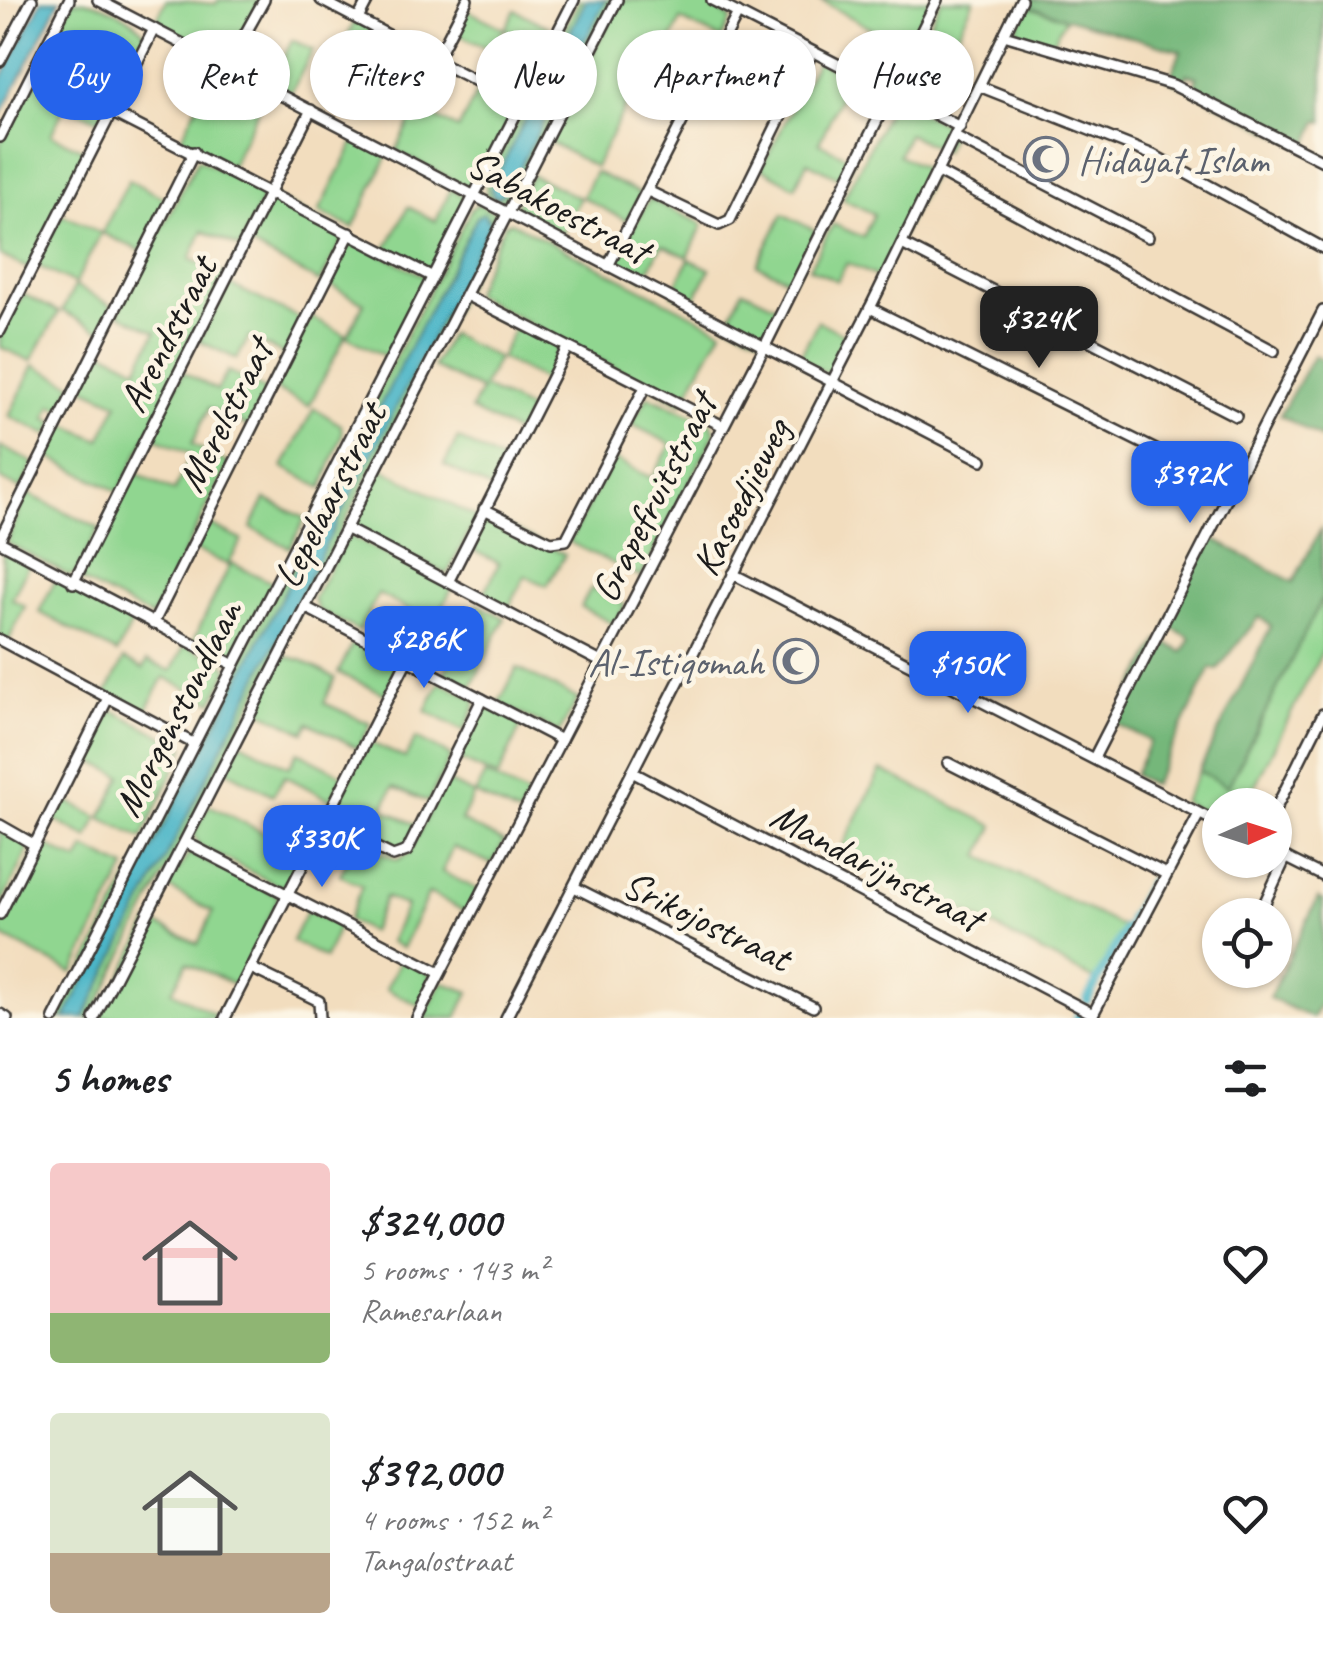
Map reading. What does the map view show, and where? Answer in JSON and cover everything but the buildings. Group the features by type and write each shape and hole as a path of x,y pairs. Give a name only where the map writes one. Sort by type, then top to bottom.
{"street":[{"path":"0,61 32,0"},
{"path":"0,137 69,0"},
{"name":"Sabakoestraat","path":"98,0 163,34"},
{"path":"247,30 264,0"},
{"path":"321,0 380,30"},
{"path":"358,18 368,0"},
{"path":"452,30 467,0"},
{"name":"Morgenstondlaan","path":"558,30 574,0"},
{"name":"Lepelaarstraat","path":"94,1018 617,0"},
{"path":"712,0 768,30"},
{"name":"Grapefruitstraat","path":"923,30 937,0"},
{"name":"Kasoedjieweg","path":"506,1018 832,384 1021,0"},
{"path":"608,266 738,14"},
{"path":"143,52 154,30"},
{"path":"1004,34 1172,85 1323,161"},
{"path":"979,86 1152,155 1323,248"},
{"name":"Sabakoestraat","path":"290,99 310,110"},
{"name":"Arendstraat","path":"73,583 310,110"},
{"path":"0,331 109,120"},
{"path":"129,120 272,190 431,276"},
{"name":"Sabakoestraat","path":"329,120 982,460"},
{"name":"Morgenstondlaan","path":"54,1018 191,742 512,120"},
{"path":"648,191 719,224 730,220 779,120"},
{"name":"Grapefruitstraat","path":"418,1018 879,120"},
{"path":"937,120 1148,237"},
{"path":"194,152 0,541 234,665"},
{"path":"938,172 1274,351"},
{"name":"Merelstraat","path":"152,624 350,233"},
{"path":"902,244 1236,416"},
{"path":"466,295 723,426"},
{"path":"870,308 1190,468"},
{"path":"1094,758 1323,311"},
{"path":"448,582 567,348"},
{"path":"484,509 551,542 566,540 645,387"},
{"path":"347,528 602,662"},
{"path":"734,574 1202,815"},
{"path":"305,606 560,740"},
{"path":"0,640 191,742"},
{"path":"225,1018 407,660"},
{"path":"0,914 108,698"},
{"path":"324,822 393,856 408,850 482,699"},
{"path":"1286,788 1323,714"},
{"path":"948,762 1166,874"},
{"name":"Mandarijnstraat","path":"632,772 1092,1016"},
{"path":"1092,1016 1199,814"},
{"path":"0,825 35,845"},
{"path":"185,842 440,973"},
{"path":"1292,861 1323,876"},
{"name":"Srikojostraat","path":"574,888 813,1007"},
{"path":"250,968 320,1001 320,1018"},
{"path":"0,1014 7,1018"}],"green space":[{"path":"73,0 114,10 142,30 58,30"},
{"path":"166,0 216,4 218,0 260,0 244,30 164,30 154,25"},
{"path":"579,0 586,0 571,30 564,30"},
{"path":"606,0 614,0 597,33 591,30"},
{"path":"620,0 705,0 731,19 726,30 702,30 681,20 676,30 617,30 619,120 595,167 548,141 559,120 597,120 597,45"},
{"path":"820,0 932,0 917,30 874,30"},
{"path":"941,0 974,0 960,30 926,30"},
{"path":"1031,0 1323,0 1323,122 1318,121 1306,149 1193,91 1197,77 1187,74 1183,86 1169,80 1181,51 1028,7"},
{"path":"1028,7 1066,17 1050,46 1013,35"},
{"path":"465,9 505,29 515,10 554,30 476,30 476,43 454,30"},
{"path":"356,19 377,30 350,30"},
{"path":"292,40 310,49 291,93 290,92"},
{"path":"816,63 836,70 836,106 819,143 854,160 844,180 807,162 795,187 761,168 786,120 816,120"},
{"path":"30,84 30,120 58,120 51,135 88,152 29,269 0,255 0,143"},
{"path":"476,95 476,120 510,120 477,186 470,189 396,151 411,120 440,120 458,129"},
{"path":"190,120 253,120 231,166 180,140"},
{"path":"518,120 527,120 491,192 504,195 544,120 553,120 507,203 486,196 486,183"},
{"path":"883,120 936,120 948,126 952,133 944,151 908,134 899,155 933,173 880,278 847,263 837,281 809,268 833,224 863,237 874,214 843,199"},
{"path":"356,139 388,155 353,228 319,212"},
{"path":"198,159 265,192 241,248 203,231 190,259 227,275 119,492 45,455 61,423 100,440 118,403 80,386 100,349 137,368 156,332 118,313"},
{"path":"595,172 641,194 627,221 582,197"},
{"path":"532,175 580,198 560,237 515,208"},
{"path":"129,180 168,200 141,251 102,233"},
{"path":"451,189 463,196 466,204 433,268 427,270 386,249 408,207 436,221"},
{"path":"273,197 341,231 342,242 320,282 248,244"},
{"path":"649,199 703,224 688,257 662,245 644,279 622,268 616,258"},
{"path":"478,204 497,214 498,223 91,1018 84,1018 490,218 477,217 65,1018 58,1018 471,209"},
{"path":"62,214 101,233 75,284 36,265"},
{"path":"783,214 816,231 792,281 757,265"},
{"path":"511,222 722,330 682,403 473,294 504,225"},
{"path":"358,242 424,276 426,282 387,357 347,337 364,303 328,284 348,245"},
{"path":"689,259 710,269 692,304 672,294"},
{"path":"229,284 303,320 285,355 249,337 237,359 199,341"},
{"path":"75,286 113,306 101,331 62,311"},
{"path":"743,290 779,307 762,338 727,323"},
{"path":"23,294 59,312 31,361 0,347 0,336"},
{"path":"311,317 346,335 309,406 274,389"},
{"path":"818,321 849,337 829,374 798,360"},
{"path":"516,325 559,347 547,382 500,358"},
{"path":"450,334 498,358 483,387 530,410 518,433 471,410 481,390 433,367"},
{"path":"1314,355 1323,360 1323,439 1280,415"},
{"path":"34,365 73,384 62,409 52,405 46,418 55,422 48,435 9,416"},
{"path":"228,371 268,392 249,427 209,408 192,444 229,464 152,617 82,581 81,576 134,472 174,491 191,454 152,436 183,372 217,390"},
{"path":"648,396 711,423 715,433 641,577 569,542 613,459 652,478 671,444 631,424"},
{"path":"314,408 341,425 342,434 322,488 283,467"},
{"path":"458,438 505,463 491,489 444,465"},
{"path":"0,446 34,463 21,489 0,479"},
{"path":"381,468 477,518 447,574 356,530 353,521"},
{"path":"26,493 99,528 77,572 70,576 7,543"},
{"path":"265,499 305,518 290,548 251,528"},
{"path":"487,516 565,555 547,586 525,576 508,609 483,596 499,563 468,548"},
{"path":"206,523 242,540 228,565 193,549"},
{"path":"1321,529 1323,597 1228,787 1199,771 1271,626 1259,617 1217,670 1211,668 1153,785 1134,775 1150,741 1115,723 1159,640 1183,652 1191,638 1167,625 1210,537 1293,582"},
{"path":"348,535 452,588 435,623 378,594 359,631 318,610 313,599"},
{"path":"3,550 29,564 12,599 25,606 8,642 0,638"},
{"path":"231,563 273,583 231,659 193,641"},
{"path":"56,579 134,619 117,653 39,612"},
{"path":"591,588 625,605 615,625 581,607"},
{"path":"1323,597 1323,650 1254,788 1202,788 1202,812 1183,802 1199,771 1228,786"},
{"path":"478,604 505,618 471,687 444,674"},
{"path":"356,637 399,664 385,694 338,673"},
{"path":"185,645 228,669 213,702 164,677 144,715 106,694 124,659 143,669 147,661 171,671"},
{"path":"284,656 301,660 335,678 324,703 371,724 358,748 309,723 304,732 257,709"},
{"path":"517,668 578,699 559,733 499,703"},
{"path":"440,682 474,698 476,705 464,731 426,711"},
{"path":"490,707 522,723 498,777 456,758 478,714"},
{"path":"112,710 185,747 142,838 101,818 122,776 85,758"},
{"path":"416,738 451,756 428,802 393,787 383,809 417,825 407,846 393,853 337,826 332,813 369,742 405,758"},
{"path":"241,742 289,767 298,752 343,775 331,800 285,776 273,795 226,770"},
{"path":"881,770 994,826 980,856 1123,927 1095,980 842,847"},
{"path":"485,774 528,796 519,815 475,794"},
{"path":"445,781 474,794 461,821 504,842 492,864 453,847 442,872 479,890 468,913 429,893 402,948 390,942 406,906 385,897 371,932 348,920 362,886 340,875 357,843 397,860 409,853"},
{"path":"63,799 98,817 88,838 53,819"},
{"path":"209,805 304,853 290,881 281,887 200,846 194,835"},
{"path":"0,830 26,844 28,851 0,907"},
{"path":"40,842 78,861 85,848 126,868 73,973 0,935 0,924"},
{"path":"189,853 279,896 238,986 187,963 172,991 221,1018 99,1018 150,921 198,944 213,912 167,887"},
{"path":"1318,898 1323,901 1323,1001 1312,1018 1269,998 1274,988 1292,988 1292,951"},
{"path":"307,910 339,925 325,958 292,941"},
{"path":"402,957 431,975 421,1006 386,989"},
{"path":"442,982 469,992 457,1018 423,1018"}],"water":[{"path":"42,0 60,0 45,30 30,30 30,58 0,117 0,81"},
{"path":"586,0 606,0 591,30 571,30"},
{"path":"525,120 544,120 513,181 500,197 493,196 491,187"},
{"path":"484,213 490,224 84,1018 65,1018 477,217"}],"waterway":[{"path":"1130,919 1150,882"},
{"path":"1087,1000 1126,927"}],"place":[{"name":"Hidayat Islam","path":"1046,159"},
{"name":"Al-Istiqomah","path":"796,661"}]}
